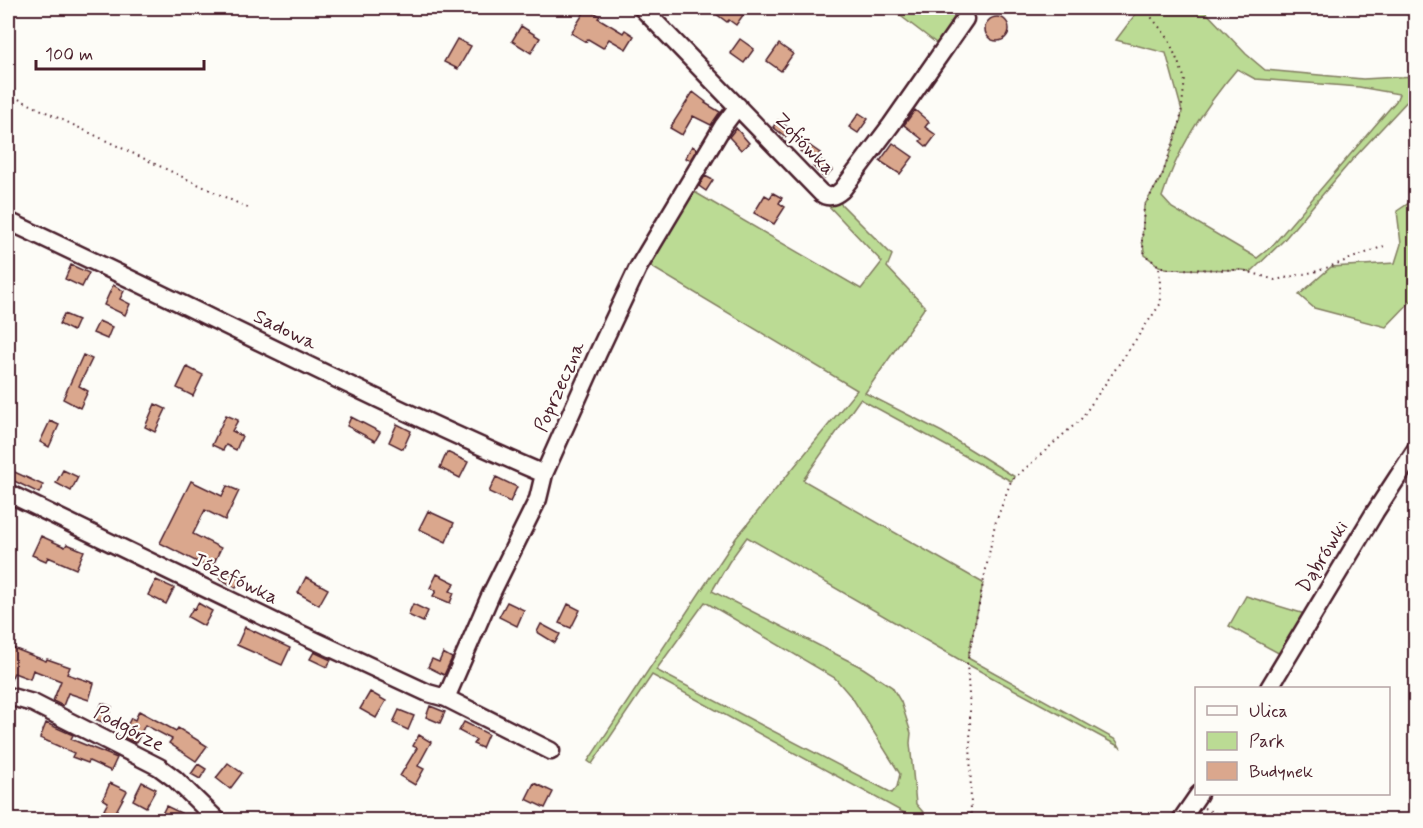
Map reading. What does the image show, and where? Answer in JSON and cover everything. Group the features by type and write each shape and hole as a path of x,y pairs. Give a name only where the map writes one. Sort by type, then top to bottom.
{"street":[{"name":"Zofiówka","path":"642,8 821,193 830,197 836,196 842,190 891,125 965,19"},
{"name":"Poprzeczna","path":"446,698 491,594 538,499 544,474 638,268 723,126 738,106"},
{"name":"Sadowa","path":"8,221 470,442 544,474"},
{"name":"Dąbrówki","path":"1270,687 1416,448"},
{"name":"Józefówka","path":"8,493 277,623 428,693 446,698 551,751"},
{"name":"Podgórze","path":"8,696 33,703 159,768 175,779 217,820"},
{"path":"1181,820 1196,798"}],"path":[{"path":"1144,8 1168,38 1185,79 1180,123 1162,176 1144,206 1142,241 1145,255 1159,266 1169,269 1243,270 1275,280 1318,271 1387,245"},
{"path":"8,94 250,209"},
{"path":"971,820 970,710 967,664 995,524 1011,481 1081,419 1161,303 1159,266"},
{"path":"1196,798 1228,820"}],"green space":[{"path":"897,8 972,8 944,49 894,11"},
{"path":"1140,8 1202,8 1246,54 1265,70 1363,79 1415,76 1415,96 1412,96 1352,160 1283,241 1251,272 1169,269 1159,266 1145,255 1142,241 1144,206 1162,176 1182,111 1166,53 1116,40","holes":["1237,69 1255,79 1359,87 1399,94 1396,101 1272,246 1257,258 1172,208 1162,197 1193,129 1225,83"]},
{"path":"691,190 861,289 882,262 826,203 836,199 892,255 887,267 925,307 865,393 942,432 1015,477 1011,481 860,399 803,480 983,583 968,658 1116,740 1120,747 967,664 747,537 712,591 863,668 892,687 901,702 911,733 916,804 930,820 917,820 652,675 592,764 588,761 736,538 857,390 645,263","holes":["705,602 835,678 853,699 900,774 897,787 892,793 656,670"]},
{"path":"1415,199 1415,297 1386,327 1314,308 1299,295 1331,267 1395,263 1401,244 1397,211"},
{"path":"1246,596 1308,615 1284,656 1229,626"}],"building":[{"path":"587,8 600,16 598,18 623,33 625,30 634,36 626,49 609,39 603,48 571,33"},
{"path":"708,8 740,8 746,11 736,25 729,20 727,22"},
{"path":"997,17 1005,21 1009,29 1005,37 997,41 989,37 985,29 989,21"},
{"path":"521,26 540,38 531,53 512,41"},
{"path":"457,39 471,46 458,69 444,62"},
{"path":"740,39 754,49 744,63 730,53"},
{"path":"779,44 793,54 781,71 767,61"},
{"path":"693,92 720,112 711,125 693,116 682,135 670,128"},
{"path":"915,110 929,122 925,127 936,135 927,147 920,141 922,139 904,125"},
{"path":"859,113 868,119 858,133 849,127"},
{"path":"778,120 791,130 786,137 773,127"},
{"path":"736,128 749,143 741,150 729,137"},
{"path":"806,143 820,153 814,161 800,151"},
{"path":"893,143 913,157 900,174 880,161"},
{"path":"692,146 697,149 690,160 685,158"},
{"path":"820,159 832,170 824,178 813,166"},
{"path":"705,176 713,180 706,191 699,186"},
{"path":"773,193 782,198 779,203 785,207 774,224 754,213 765,195 770,198"},
{"path":"71,265 89,273 82,287 65,279"},
{"path":"113,285 124,291 120,299 130,304 125,315 104,305"},
{"path":"64,314 78,320 73,331 59,324"},
{"path":"99,321 112,327 107,339 93,333"},
{"path":"83,355 92,359 79,386 88,391 80,408 63,399"},
{"path":"187,367 203,375 193,396 177,388"},
{"path":"155,404 166,409 155,432 145,427"},
{"path":"226,415 238,420 232,431 242,436 236,450 226,445 223,450 212,445"},
{"path":"351,417 380,432 375,441 347,426"},
{"path":"50,421 59,425 49,447 40,442"},
{"path":"397,424 411,431 403,449 389,442"},
{"path":"447,452 468,462 460,478 440,468"},
{"path":"8,469 43,485 39,493 8,478"},
{"path":"63,470 78,477 71,491 56,483"},
{"path":"496,477 517,487 510,502 489,492"},
{"path":"191,481 222,496 227,486 239,491 225,520 205,510 193,534 221,548 211,569 160,543"},
{"path":"428,511 454,523 446,542 419,529"},
{"path":"41,536 65,547 67,544 84,551 76,569 48,557 46,561 32,555"},
{"path":"224,569 241,580 236,588 219,578"},
{"path":"437,574 455,583 450,591 454,593 450,603 433,596 436,591 430,588"},
{"path":"306,577 328,589 319,605 298,593"},
{"path":"156,580 174,588 166,604 148,595"},
{"path":"507,602 524,610 517,626 499,617"},
{"path":"198,603 212,611 204,626 188,617"},
{"path":"413,604 428,611 423,622 408,615"},
{"path":"568,604 580,610 571,628 559,623"},
{"path":"541,624 560,634 555,643 537,632"},
{"path":"245,627 290,648 282,665 237,645"},
{"path":"8,646 46,661 47,659 70,667 67,674 94,683 89,700 68,693 63,706 53,701 61,681 33,670 30,679 14,673 8,686"},
{"path":"314,652 331,660 327,667 310,659"},
{"path":"443,653 452,658 444,675 428,667 432,659 439,662"},
{"path":"370,692 386,701 376,718 360,709"},
{"path":"102,703 112,707 105,723 95,719"},
{"path":"430,706 445,712 440,723 426,717"},
{"path":"399,710 414,716 408,730 393,723"},
{"path":"139,711 176,731 178,728 207,746 196,761 169,743 172,739 145,725 136,743 125,738 127,734 124,732 131,718 135,720"},
{"path":"464,722 488,734 482,748 473,744 476,740 459,731"},
{"path":"46,723 73,735 71,739 117,758 111,771 89,761 88,763 72,757 74,753 40,738"},
{"path":"419,735 431,742 418,766 424,769 415,785 400,776 417,748 413,746"},
{"path":"228,763 242,773 230,789 216,778"},
{"path":"198,764 206,769 200,779 191,774"},
{"path":"142,782 156,789 146,807 133,800"},
{"path":"110,783 127,791 114,815 104,810 108,802 103,799"},
{"path":"534,783 553,792 545,808 526,799"},
{"path":"166,806 181,813 177,820 159,820"}]}
